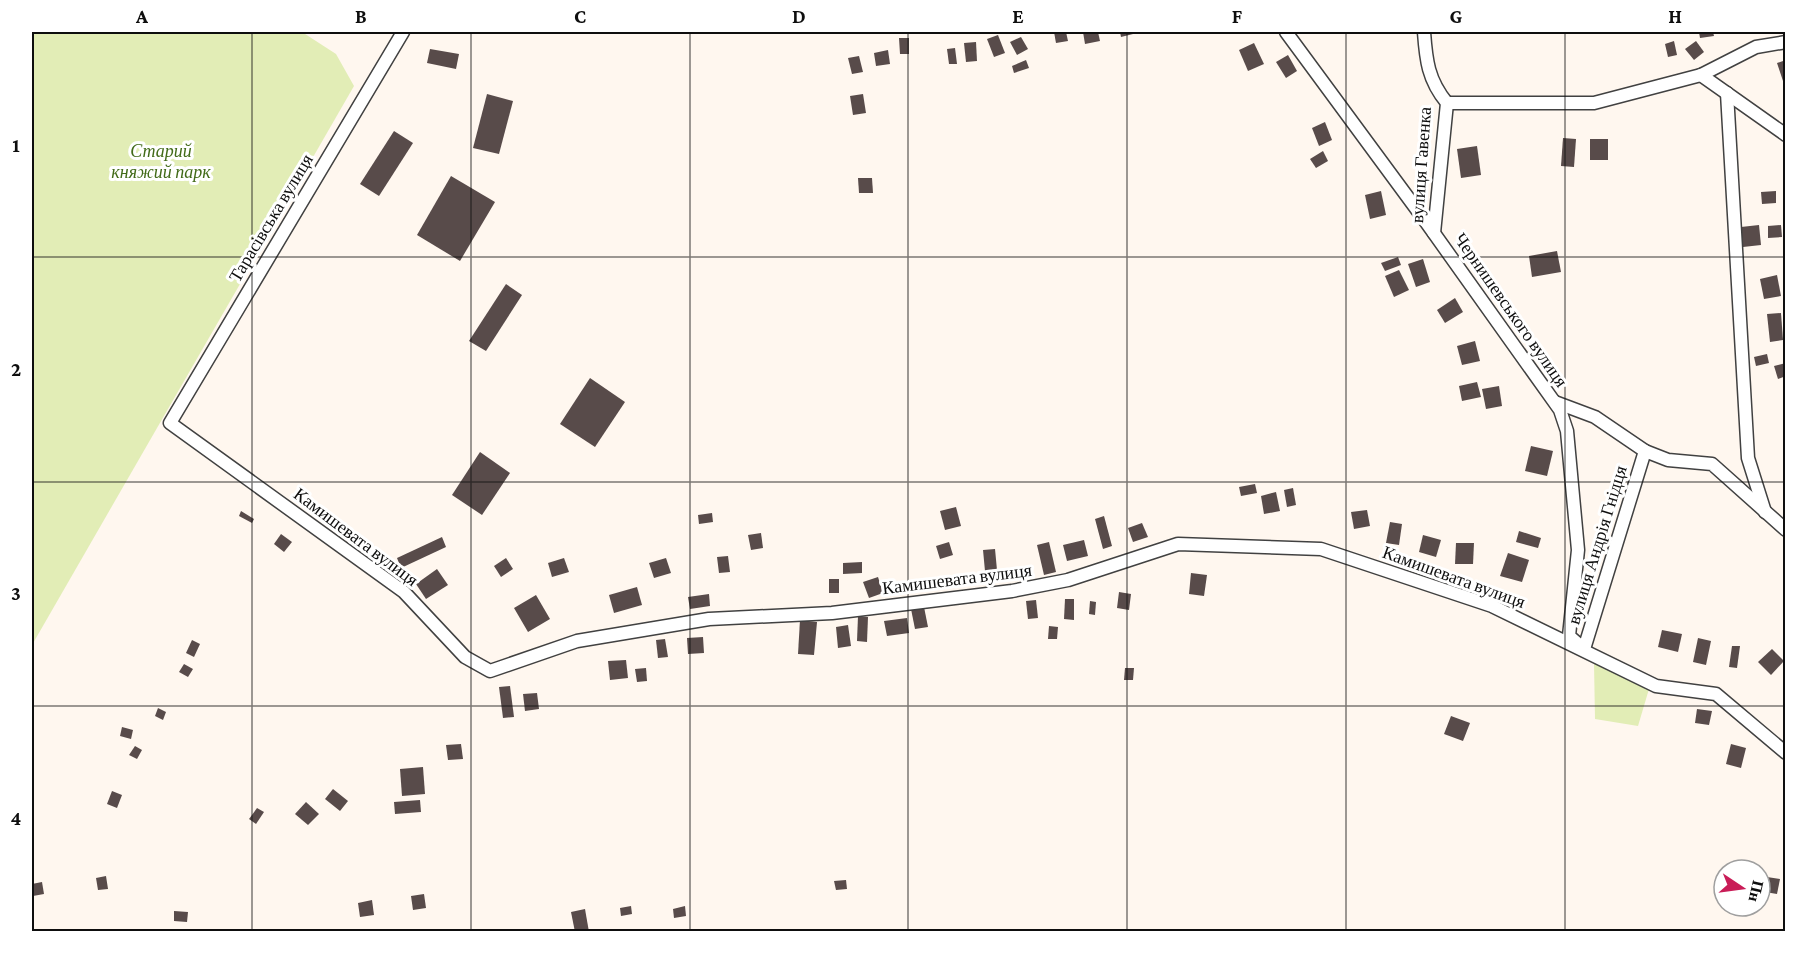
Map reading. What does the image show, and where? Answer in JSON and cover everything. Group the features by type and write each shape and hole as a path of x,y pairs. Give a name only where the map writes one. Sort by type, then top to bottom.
{"street":[{"name":"Тарасівська вулиця","path":"170,423 403,32"},
{"name":"Чернишевського вулиця","path":"1286,32 1434,233 1553,401 1567,431 1578,550 1569,636 1584,649"},
{"name":"вулиця Гавенка","path":"1424,32 1426,68 1435,89 1446,104 1434,233"},
{"path":"1446,104 1594,103 1701,75 1756,47 1785,42"},
{"path":"1701,75 1785,135"},
{"path":"1727,93 1748,458 1765,512"},
{"path":"1553,401 1594,417 1645,451 1668,460 1712,464 1785,530"},
{"name":"Камишевата вулиця","path":"170,423 404,591 465,657 490,671 577,641 709,619 832,612 1012,591 1068,580 1178,544 1321,549 1492,606 1656,686 1716,694 1785,753"},
{"name":"вулиця Андрія Гнідця","path":"1584,649 1645,451"}],"green space":[{"name":"Старий княжий парк","path":"32,32 302,32 336,54 354,86 32,645"},
{"path":"1594,663 1649,689 1638,726 1595,719"}],"building":[{"path":"1054,32 1066,32 1068,41 1056,43"},
{"path":"1083,32 1098,32 1100,41 1085,44"},
{"path":"1120,32 1141,32 1121,37"},
{"path":"1699,32 1713,32 1714,36 1700,38"},
{"path":"998,35 1005,53 994,57 987,39"},
{"path":"1021,37 1028,49 1017,55 1010,42"},
{"path":"899,38 909,38 909,54 900,54"},
{"path":"1674,41 1677,55 1668,57 1665,44"},
{"path":"1696,41 1704,52 1694,60 1685,49"},
{"path":"976,42 977,61 966,62 964,43"},
{"path":"1254,43 1264,64 1248,71 1239,50"},
{"path":"955,48 957,64 949,64 947,49"},
{"path":"430,49 459,54 456,69 427,63"},
{"path":"888,50 890,64 876,66 874,53"},
{"path":"1288,55 1297,71 1286,78 1276,62"},
{"path":"859,56 863,72 852,74 848,58"},
{"path":"1026,60 1029,68 1014,73 1012,66"},
{"path":"1786,60 1786,87 1785,87 1777,63"},
{"path":"487,94 513,101 499,154 473,148"},
{"path":"863,94 866,113 853,115 850,96"},
{"path":"1325,122 1332,140 1319,146 1312,128"},
{"path":"394,131 413,143 379,196 360,184"},
{"path":"1563,138 1576,139 1574,167 1561,166"},
{"path":"1590,139 1608,139 1608,160 1590,160"},
{"path":"1477,146 1481,175 1461,178 1457,149"},
{"path":"1323,151 1328,161 1316,168 1310,159"},
{"path":"451,176 495,202 460,261 417,235"},
{"path":"858,178 872,178 873,193 859,193"},
{"path":"1381,191 1386,215 1370,219 1365,195"},
{"path":"1776,191 1776,203 1762,204 1761,192"},
{"path":"1759,225 1761,245 1743,247 1741,227"},
{"path":"1781,225 1782,237 1768,238 1768,226"},
{"path":"1557,251 1561,272 1532,277 1529,256"},
{"path":"1398,257 1401,265 1385,271 1381,263"},
{"path":"1423,259 1430,282 1416,287 1408,264"},
{"path":"1399,270 1409,290 1394,297 1385,276"},
{"path":"1777,275 1781,296 1764,299 1760,279"},
{"path":"506,284 522,295 486,351 469,341"},
{"path":"1455,298 1463,312 1445,323 1437,310"},
{"path":"1781,313 1783,340 1770,342 1767,314"},
{"path":"1475,341 1480,361 1462,365 1457,346"},
{"path":"1767,354 1769,363 1756,366 1754,357"},
{"path":"1786,363 1786,376 1778,379 1774,366"},
{"path":"590,378 625,402 595,447 560,424"},
{"path":"1477,382 1481,397 1462,401 1459,386"},
{"path":"1499,386 1502,406 1486,409 1482,389"},
{"path":"1531,446 1553,451 1547,476 1525,471"},
{"path":"480,452 510,473 482,515 452,495"},
{"path":"1255,484 1257,493 1241,496 1239,487"},
{"path":"1293,488 1296,505 1287,507 1284,490"},
{"path":"1276,492 1280,511 1264,514 1261,496"},
{"path":"956,507 961,526 945,530 940,511"},
{"path":"1367,510 1370,526 1354,529 1351,512"},
{"path":"241,511 254,519 252,523 239,516"},
{"path":"712,513 713,522 699,524 698,515"},
{"path":"1104,516 1112,546 1103,549 1095,519"},
{"path":"1390,522 1402,524 1399,545 1386,543"},
{"path":"1142,523 1148,537 1133,542 1128,528"},
{"path":"1519,531 1541,538 1538,548 1516,542"},
{"path":"761,533 763,548 751,550 748,535"},
{"path":"281,534 292,542 284,552 274,544"},
{"path":"1423,535 1441,540 1436,557 1419,552"},
{"path":"442,537 446,547 401,568 397,558"},
{"path":"1084,540 1088,556 1067,561 1063,545"},
{"path":"949,542 953,555 940,559 936,546"},
{"path":"1049,542 1056,572 1044,575 1037,545"},
{"path":"1456,543 1474,543 1473,564 1455,564"},
{"path":"995,549 997,570 985,571 983,550"},
{"path":"1508,553 1529,560 1522,582 1500,576"},
{"path":"728,556 730,572 719,573 717,557"},
{"path":"506,558 513,569 501,577 494,566"},
{"path":"564,558 569,572 552,577 548,563"},
{"path":"666,558 671,573 654,578 649,563"},
{"path":"862,562 862,573 843,574 843,563"},
{"path":"437,569 448,585 426,599 416,584"},
{"path":"1191,573 1207,575 1204,596 1189,594"},
{"path":"878,577 883,593 869,598 863,582"},
{"path":"829,579 839,579 839,593 829,593"},
{"path":"637,587 642,605 614,613 609,595"},
{"path":"1119,592 1131,594 1129,610 1117,608"},
{"path":"709,594 710,606 690,609 688,597"},
{"path":"536,595 550,619 528,632 514,608"},
{"path":"1065,599 1074,599 1074,620 1064,619"},
{"path":"1036,600 1038,618 1028,619 1026,601"},
{"path":"1090,601 1096,602 1095,615 1089,614"},
{"path":"924,607 928,627 915,629 911,609"},
{"path":"858,616 868,617 867,642 857,641"},
{"path":"907,618 909,633 887,636 884,621"},
{"path":"800,620 817,622 814,655 798,654"},
{"path":"848,625 851,646 838,648 836,627"},
{"path":"1049,626 1058,627 1057,639 1048,639"},
{"path":"1662,630 1682,634 1678,652 1658,647"},
{"path":"703,637 704,653 688,654 687,638"},
{"path":"1698,638 1711,641 1706,665 1693,662"},
{"path":"665,639 668,657 658,658 656,640"},
{"path":"192,640 200,644 194,657 186,653"},
{"path":"1732,646 1740,646 1737,668 1729,667"},
{"path":"1772,649 1784,661 1771,675 1758,662"},
{"path":"626,660 628,678 610,680 608,661"},
{"path":"184,664 193,669 188,677 179,672"},
{"path":"646,668 647,681 637,682 635,669"},
{"path":"1125,668 1134,668 1133,680 1124,680"},
{"path":"510,686 514,717 503,718 499,687"},
{"path":"537,693 539,709 525,711 523,694"},
{"path":"158,708 166,712 163,720 155,716"},
{"path":"1697,709 1712,711 1709,725 1695,723"},
{"path":"1451,716 1470,723 1463,741 1444,734"},
{"path":"122,727 133,730 131,739 120,736"},
{"path":"461,744 463,759 448,760 446,745"},
{"path":"1731,744 1746,748 1741,768 1726,764"},
{"path":"135,746 142,750 137,759 129,755"},
{"path":"423,767 425,794 402,796 400,769"},
{"path":"333,789 348,801 340,811 325,799"},
{"path":"112,791 122,795 117,808 107,804"},
{"path":"420,800 421,812 395,814 394,802"},
{"path":"306,802 319,814 308,825 295,814"},
{"path":"257,808 264,812 256,824 249,819"},
{"path":"106,876 108,889 98,890 96,878"},
{"path":"1772,878 1780,879 1777,894 1772,893"},
{"path":"846,880 847,889 836,890 834,881"},
{"path":"42,882 44,894 33,896 32,884"},
{"path":"424,894 426,908 413,910 411,896"},
{"path":"372,900 374,915 360,917 358,903"},
{"path":"631,906 632,914 621,916 620,908"},
{"path":"685,906 686,916 674,918 673,909"},
{"path":"585,909 589,932 575,932 571,912"},
{"path":"174,911 188,912 187,922 174,921"}]}
